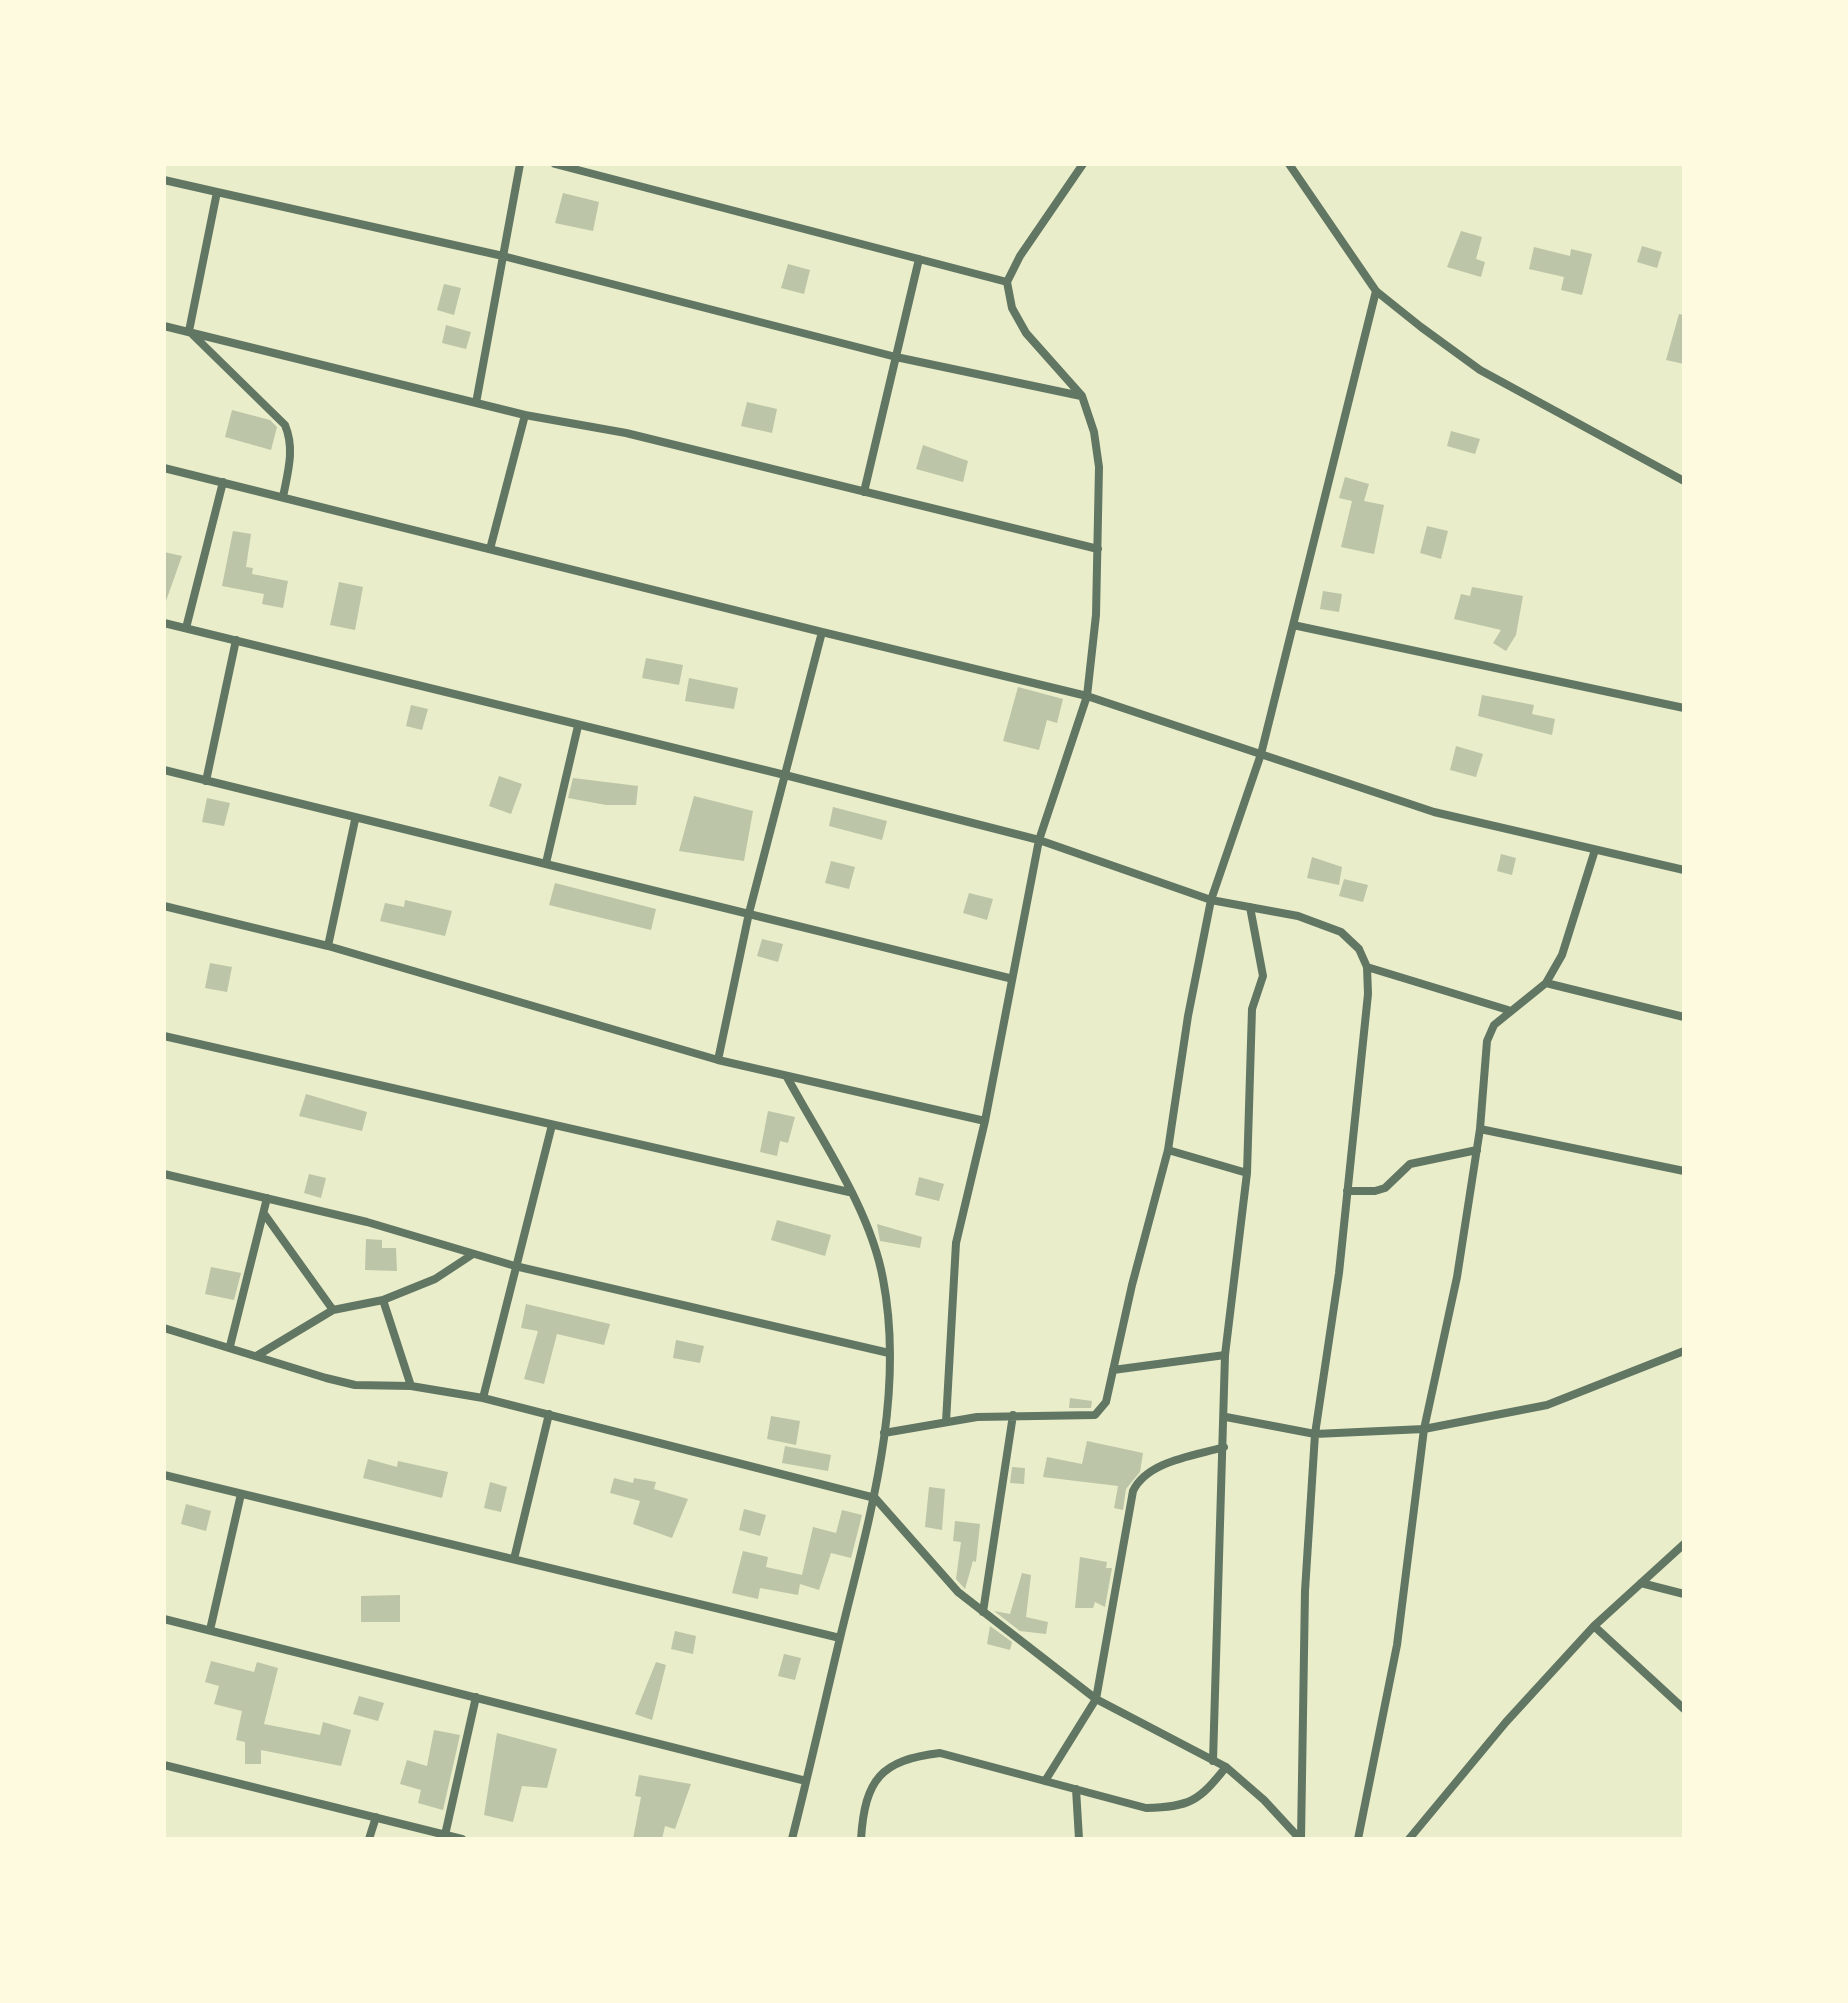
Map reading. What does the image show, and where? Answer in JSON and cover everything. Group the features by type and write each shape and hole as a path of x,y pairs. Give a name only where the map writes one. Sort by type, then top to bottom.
{"street":[{"path":"476,403 520,164"},
{"path":"555,164 1007,282"},
{"path":"946,1422 956,1243 985,1121 1009,978 1039,840 1087,696 1096,615 1099,467 1082,396 1026,333 1012,308 1007,282 1020,256 1083,164"},
{"path":"1289,164 1376,291 1480,370 1684,481"},
{"path":"164,180 503,256 896,357 1082,396"},
{"path":"189,331 217,192"},
{"path":"864,492 919,259"},
{"path":"884,1433 1013,1415 1095,1415 1106,1402 1168,1150 1188,1016 1211,900 1261,754 1376,291"},
{"path":"164,326 525,415 626,433 1098,549"},
{"path":"189,331 285,425 291,439 291,456 283,497"},
{"path":"490,549 525,415"},
{"path":"164,468 1087,696 1434,812 1684,870"},
{"path":"186,628 223,482"},
{"path":"164,623 1039,840 1211,900 1298,916 1341,932 1359,949 1367,967 1367,1009 1315,1434 1305,1591 1300,1839"},
{"path":"1293,625 1684,708"},
{"path":"718,1060 749,913 822,632"},
{"path":"206,781 236,640"},
{"path":"546,863 578,726"},
{"path":"164,771 1009,978"},
{"path":"328,946 355,820"},
{"path":"1358,1839 1397,1645 1424,1429 1457,1277 1480,1129 1487,1041 1494,1025 1508,1010 1546,983 1562,955 1595,850"},
{"path":"164,906 328,946 718,1060 985,1121"},
{"path":"1213,1761 1226,1417 1225,1355 1247,1173 1252,1009 1263,976 1250,907"},
{"path":"1367,967 1508,1010"},
{"path":"1546,983 1684,1017"},
{"path":"164,1036 849,1192"},
{"path":"787,1077 870,1235 884,1279 889,1353 884,1433 875,1498 792,1839"},
{"path":"483,1398 552,1125"},
{"path":"1480,1129 1684,1171"},
{"path":"1168,1150 1247,1173"},
{"path":"1347,1191 1385,1188 1410,1164 1477,1150"},
{"path":"164,1174 267,1198 515,1266 889,1353"},
{"path":"230,1346 267,1198"},
{"path":"265,1215 333,1310"},
{"path":"258,1355 333,1310 383,1300 435,1279 473,1254"},
{"path":"383,1300 411,1386"},
{"path":"164,1328 355,1385 411,1386 483,1398 875,1498 958,1592 1096,1699 1226,1767 1264,1800 1300,1839"},
{"path":"1226,1417 1315,1434 1424,1429 1547,1405 1684,1351"},
{"path":"1113,1370 1225,1355"},
{"path":"514,1559 549,1414"},
{"path":"983,1612 1013,1415"},
{"path":"1045,1781 1096,1699 1133,1491 1139,1478 1149,1470 1224,1447"},
{"path":"164,1475 840,1638"},
{"path":"210,1630 241,1494"},
{"path":"1409,1839 1506,1722 1594,1626 1684,1544"},
{"path":"1641,1583 1684,1594"},
{"path":"164,1619 806,1781"},
{"path":"1594,1626 1684,1709"},
{"path":"445,1835 476,1697"},
{"path":"861,1839 863,1809 878,1776 905,1757 940,1753 1146,1808 1182,1808 1204,1794 1226,1767"},
{"path":"164,1765 462,1839"},
{"path":"1076,1789 1079,1839"},
{"path":"369,1839 376,1817"}],"building":[{"path":"563,193 599,202 593,231 555,223"},
{"path":"1461,231 1482,237 1476,259 1485,262 1481,277 1447,267"},
{"path":"1642,246 1662,252 1657,268 1637,262"},
{"path":"1534,247 1570,256 1571,249 1592,254 1582,295 1561,290 1564,277 1529,269"},
{"path":"788,264 810,270 804,294 781,288"},
{"path":"444,284 461,288 454,315 437,310"},
{"path":"1679,314 1684,315 1684,364 1666,360"},
{"path":"446,325 471,332 466,349 442,343"},
{"path":"747,402 777,409 772,433 741,426"},
{"path":"232,410 270,420 277,427 271,450 225,437"},
{"path":"1451,431 1480,439 1475,454 1447,446"},
{"path":"923,445 968,461 963,482 916,469"},
{"path":"1345,477 1369,484 1364,501 1384,505 1374,554 1341,547 1352,501 1339,498"},
{"path":"1427,526 1448,531 1441,559 1420,553"},
{"path":"233,531 251,534 246,567 253,568 252,574 288,581 283,608 262,604 264,594 222,586"},
{"path":"164,552 182,556 166,601 164,600"},
{"path":"339,582 363,587 355,630 330,625"},
{"path":"1472,587 1523,596 1516,635 1506,651 1493,643 1501,630 1454,619 1461,594 1470,596"},
{"path":"1323,591 1342,594 1339,612 1320,609"},
{"path":"646,658 683,665 679,685 642,678"},
{"path":"689,678 738,688 734,709 685,701"},
{"path":"1018,687 1063,699 1057,723 1047,720 1039,750 1003,741"},
{"path":"1482,695 1534,705 1532,714 1555,719 1552,735 1478,716"},
{"path":"411,705 428,709 422,730 406,726"},
{"path":"1456,746 1483,754 1476,777 1450,770"},
{"path":"499,776 522,784 511,814 489,806"},
{"path":"573,778 638,786 636,805 606,805 568,798"},
{"path":"694,796 753,811 744,861 679,851"},
{"path":"207,798 230,803 224,826 202,822"},
{"path":"833,807 887,821 882,840 829,826"},
{"path":"1501,854 1516,858 1512,875 1497,871"},
{"path":"1312,857 1342,867 1339,885 1307,878"},
{"path":"831,861 855,867 849,889 825,883"},
{"path":"1344,879 1368,885 1363,902 1339,896"},
{"path":"555,883 656,909 651,930 549,905"},
{"path":"969,893 993,899 987,920 963,913"},
{"path":"405,900 452,911 445,936 380,921 385,903 404,907"},
{"path":"762,939 783,944 778,962 757,956"},
{"path":"210,963 232,967 227,992 205,988"},
{"path":"306,1094 367,1112 362,1131 299,1116"},
{"path":"768,1111 795,1117 788,1143 780,1141 777,1156 760,1152"},
{"path":"309,1174 326,1178 321,1198 304,1193"},
{"path":"919,1177 944,1184 939,1201 915,1195"},
{"path":"777,1220 831,1235 825,1256 771,1240"},
{"path":"877,1224 922,1237 920,1248 880,1241"},
{"path":"366,1239 382,1240 382,1248 396,1248 397,1271 365,1270"},
{"path":"211,1267 241,1273 234,1300 205,1294"},
{"path":"526,1304 610,1324 604,1345 557,1334 544,1384 524,1379 538,1331 521,1328"},
{"path":"676,1340 704,1346 700,1363 673,1358"},
{"path":"1070,1398 1092,1401 1091,1408 1069,1408"},
{"path":"771,1416 800,1421 796,1445 767,1439"},
{"path":"1087,1441 1143,1453 1140,1472 1126,1489 1123,1510 1114,1508 1118,1486 1043,1477 1047,1457 1082,1464"},
{"path":"785,1446 831,1455 828,1471 782,1463"},
{"path":"368,1459 397,1467 398,1461 448,1472 442,1498 363,1478"},
{"path":"1012,1467 1025,1468 1024,1484 1010,1483"},
{"path":"614,1478 633,1483 634,1478 656,1482 654,1489 688,1499 672,1538 633,1524 640,1501 610,1493"},
{"path":"490,1482 507,1487 501,1512 484,1508"},
{"path":"929,1487 945,1489 942,1530 925,1527"},
{"path":"186,1504 211,1511 206,1531 181,1524"},
{"path":"744,1509 766,1515 760,1536 739,1530"},
{"path":"842,1510 862,1515 851,1558 831,1553 819,1590 800,1584 798,1595 760,1588 758,1599 732,1593 743,1551 768,1557 766,1567 802,1575 813,1527 836,1533"},
{"path":"955,1521 980,1524 976,1562 973,1561 965,1589 956,1579 961,1542 953,1541"},
{"path":"1080,1557 1107,1562 1106,1568 1112,1568 1105,1607 1095,1602 1093,1608 1075,1608"},
{"path":"1022,1573 1031,1575 1026,1617 1048,1622 1046,1634 1020,1631 994,1611 1010,1614"},
{"path":"400,1595 400,1622 361,1622 361,1596"},
{"path":"990,1626 1012,1642 1010,1650 987,1644"},
{"path":"675,1631 696,1636 693,1654 671,1649"},
{"path":"784,1654 801,1658 795,1680 778,1676"},
{"path":"211,1661 254,1672 257,1662 278,1668 264,1724 320,1735 323,1722 351,1730 341,1766 261,1750 261,1764 245,1764 245,1742 236,1740 242,1711 214,1704 219,1686 205,1682"},
{"path":"656,1662 666,1665 652,1720 635,1714"},
{"path":"359,1696 384,1703 378,1721 353,1714"},
{"path":"434,1730 460,1735 443,1810 418,1803 421,1790 400,1784 407,1760 427,1766"},
{"path":"497,1733 557,1749 547,1788 522,1786 513,1822 484,1815"},
{"path":"639,1775 691,1784 675,1829 665,1826 662,1839 633,1839 641,1797 635,1796"}]}
